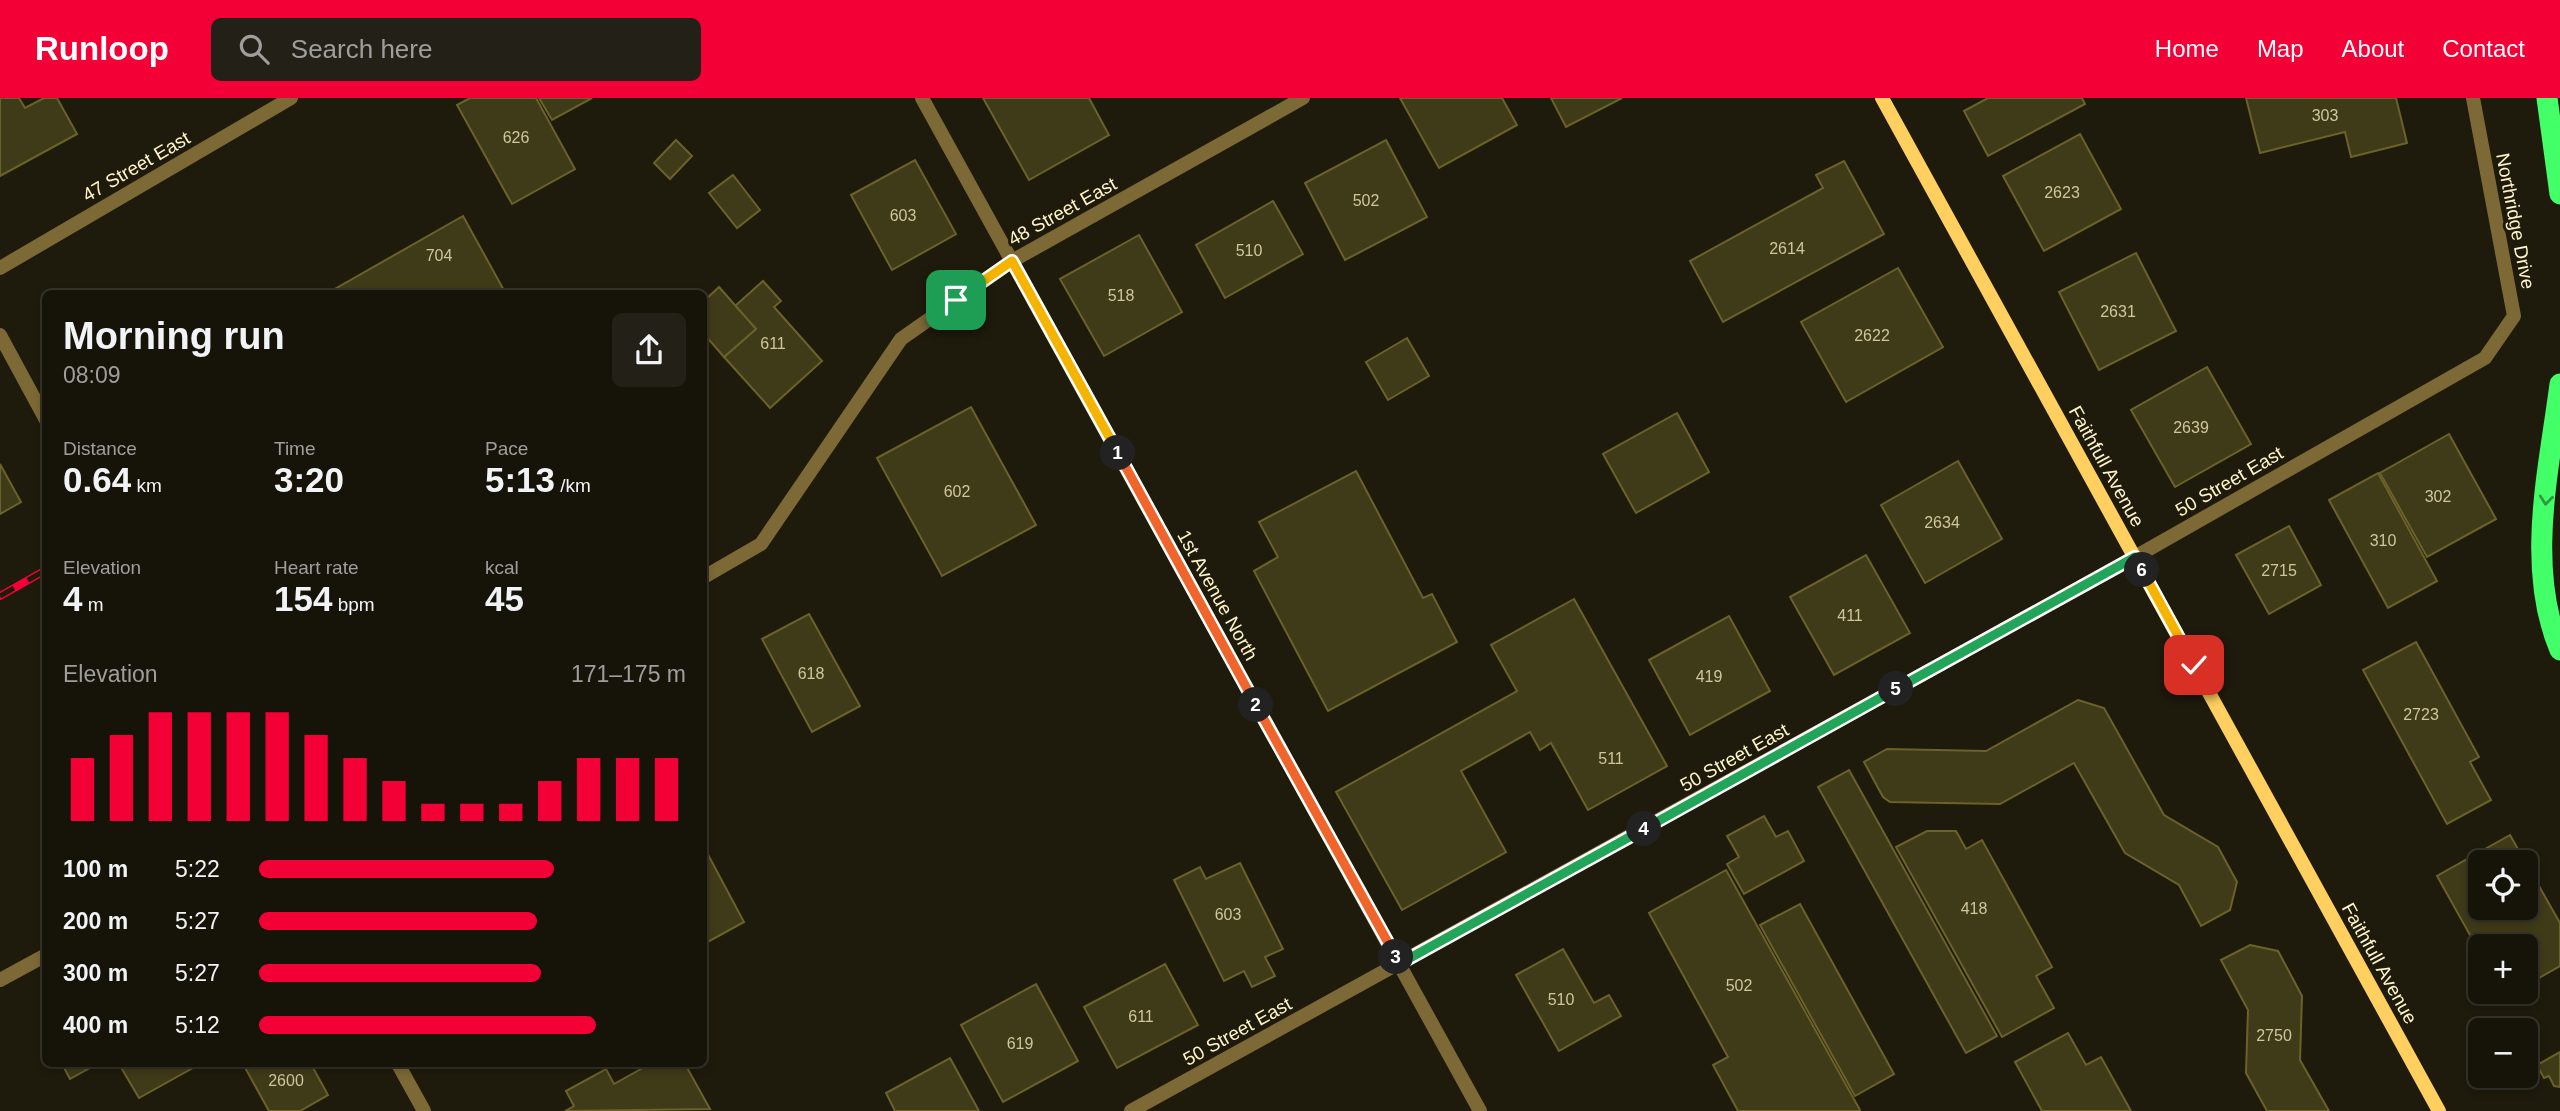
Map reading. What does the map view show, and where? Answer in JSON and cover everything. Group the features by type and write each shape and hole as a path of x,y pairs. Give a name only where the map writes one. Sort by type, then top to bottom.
{"highway":[{"path":"2547,98 2560,194"},
{"path":"2560,384 2542,543 2543,585 2550,627 2560,650"}],"street":[{"name":"47 Street East","path":"0,268 291,98"},
{"name":"1st Avenue North","path":"922,98 1480,1111"},
{"name":"48 Street East","path":"707,575 761,544 901,339 1012,261 1303,98"},
{"name":"Faithfull Avenue","path":"1882,98 2439,1111"},
{"name":"Northridge Drive","path":"2353,433 2485,358 2514,316 2473,98"},
{"path":"0,335 42,413"},
{"name":"50 Street East","path":"1131,1111 2135,557 2353,433"},
{"path":"0,980 42,957"},
{"path":"400,1067 424,1111"}],"building":[{"path":"0,98 19,98 25,108 44,98 57,98 77,134 0,176"},
{"path":"470,98 536,98 575,169 512,204 457,105"},
{"path":"539,98 592,98 552,120"},
{"path":"983,98 1089,98 1109,135 1029,180"},
{"path":"1400,98 1502,98 1517,125 1439,168"},
{"path":"1551,98 1622,98 1566,127"},
{"path":"1988,98 2082,98 2085,104 1988,156 1964,111"},
{"path":"2246,98 2396,98 2407,143 2351,157 2345,132 2260,153"},
{"path":"2080,134 2121,209 2044,251 2003,176"},
{"path":"676,140 692,156 670,179 654,163"},
{"path":"1386,140 1427,217 1345,260 1305,183"},
{"path":"915,160 956,234 892,270 851,195"},
{"path":"1844,161 1884,234 1723,322 1690,261 1823,188 1816,175"},
{"path":"733,175 760,210 737,228 709,193"},
{"path":"1273,201 1303,254 1225,298 1196,245"},
{"path":"463,216 504,290 333,290"},
{"path":"1139,235 1182,312 1104,356 1060,279"},
{"path":"2136,253 2176,331 2099,370 2059,292"},
{"path":"1898,268 1943,347 1846,402 1801,322"},
{"path":"763,281 781,301 774,307 822,361 770,408 724,357 756,329 735,306"},
{"path":"719,287 756,329 724,357 707,337 707,298"},
{"path":"1407,338 1429,376 1388,400 1366,362"},
{"path":"2207,367 2251,444 2175,487 2131,410"},
{"path":"971,407 1036,525 942,576 877,458"},
{"path":"1677,413 1709,472 1636,513 1603,454"},
{"path":"2449,434 2496,519 2427,557 2380,473"},
{"path":"1958,461 2002,539 1925,583 1881,505"},
{"path":"0,464 21,502 0,514"},
{"path":"1356,471 1423,598 1432,594 1457,642 1328,711 1254,571 1278,557 1259,522"},
{"path":"2378,473 2437,581 2388,608 2329,500"},
{"path":"2289,526 2321,585 2269,614 2236,555"},
{"path":"1866,555 1910,633 1834,675 1790,597"},
{"path":"1574,599 1667,766 1588,810 1551,743 1540,750 1530,732 1461,771 1506,852 1402,910 1336,792 1517,691 1491,645"},
{"path":"809,614 860,706 812,732 762,639"},
{"path":"1729,616 1770,691 1690,735 1649,660"},
{"path":"2416,642 2479,757 2470,762 2491,800 2447,824 2363,670"},
{"path":"2078,700 2104,708 2164,815 2218,847 2237,882 2230,910 2201,926 2179,885 2125,853 2074,763 2000,804 1890,802 1883,797 1864,762 1887,749 1986,751"},
{"path":"1849,770 1997,1036 1966,1053 1818,787"},
{"path":"1764,816 1776,837 1788,831 1804,861 1744,894 1727,864 1739,857 1727,836"},
{"path":"1927,831 1956,831 1966,849 1982,840 2052,967 2036,976 2054,1008 2002,1037 1896,847"},
{"path":"2510,835 2519,850 2483,850"},
{"path":"707,853 744,922 707,942"},
{"path":"2468,859 2468,920 2538,920 2538,884 2560,923 2560,966 2538,979 2538,934 2469,934 2437,876"},
{"path":"1240,863 1283,949 1265,957 1275,976 1252,987 1244,971 1224,981 1174,880 1200,867 1206,879"},
{"path":"1726,870 1859,1111 1738,1111 1713,1065 1728,1057 1649,913"},
{"path":"1800,904 1894,1074 1855,1096 1760,925"},
{"path":"2250,945 2278,951 2302,996 2300,1060 2329,1111 2267,1111 2246,1073 2248,1010 2221,960"},
{"path":"1563,949 1594,1003 1609,995 1621,1016 1559,1051 1516,975"},
{"path":"1165,964 1198,1025 1117,1068 1084,1007"},
{"path":"1036,984 1078,1061 1003,1102 961,1025"},
{"path":"2068,1033 2086,1065 2101,1057 2131,1111 2042,1111 2015,1062"},
{"path":"2560,1052 2560,1087 2554,1086 2549,1076 2544,1078 2538,1064"},
{"path":"950,1058 979,1111 895,1111 886,1093"},
{"path":"64,1067 92,1067 70,1079"},
{"path":"121,1067 195,1067 139,1098"},
{"path":"245,1067 313,1067 328,1095 300,1111 269,1111"},
{"path":"645,1067 687,1067 710,1109 565,1111 574,1106 566,1091 606,1069 614,1084"}],"railway":[{"path":"0,596 42,572"}],"route":[{"path":"956,300 1012,261 1399,964 2135,557 2194,665"}]}
